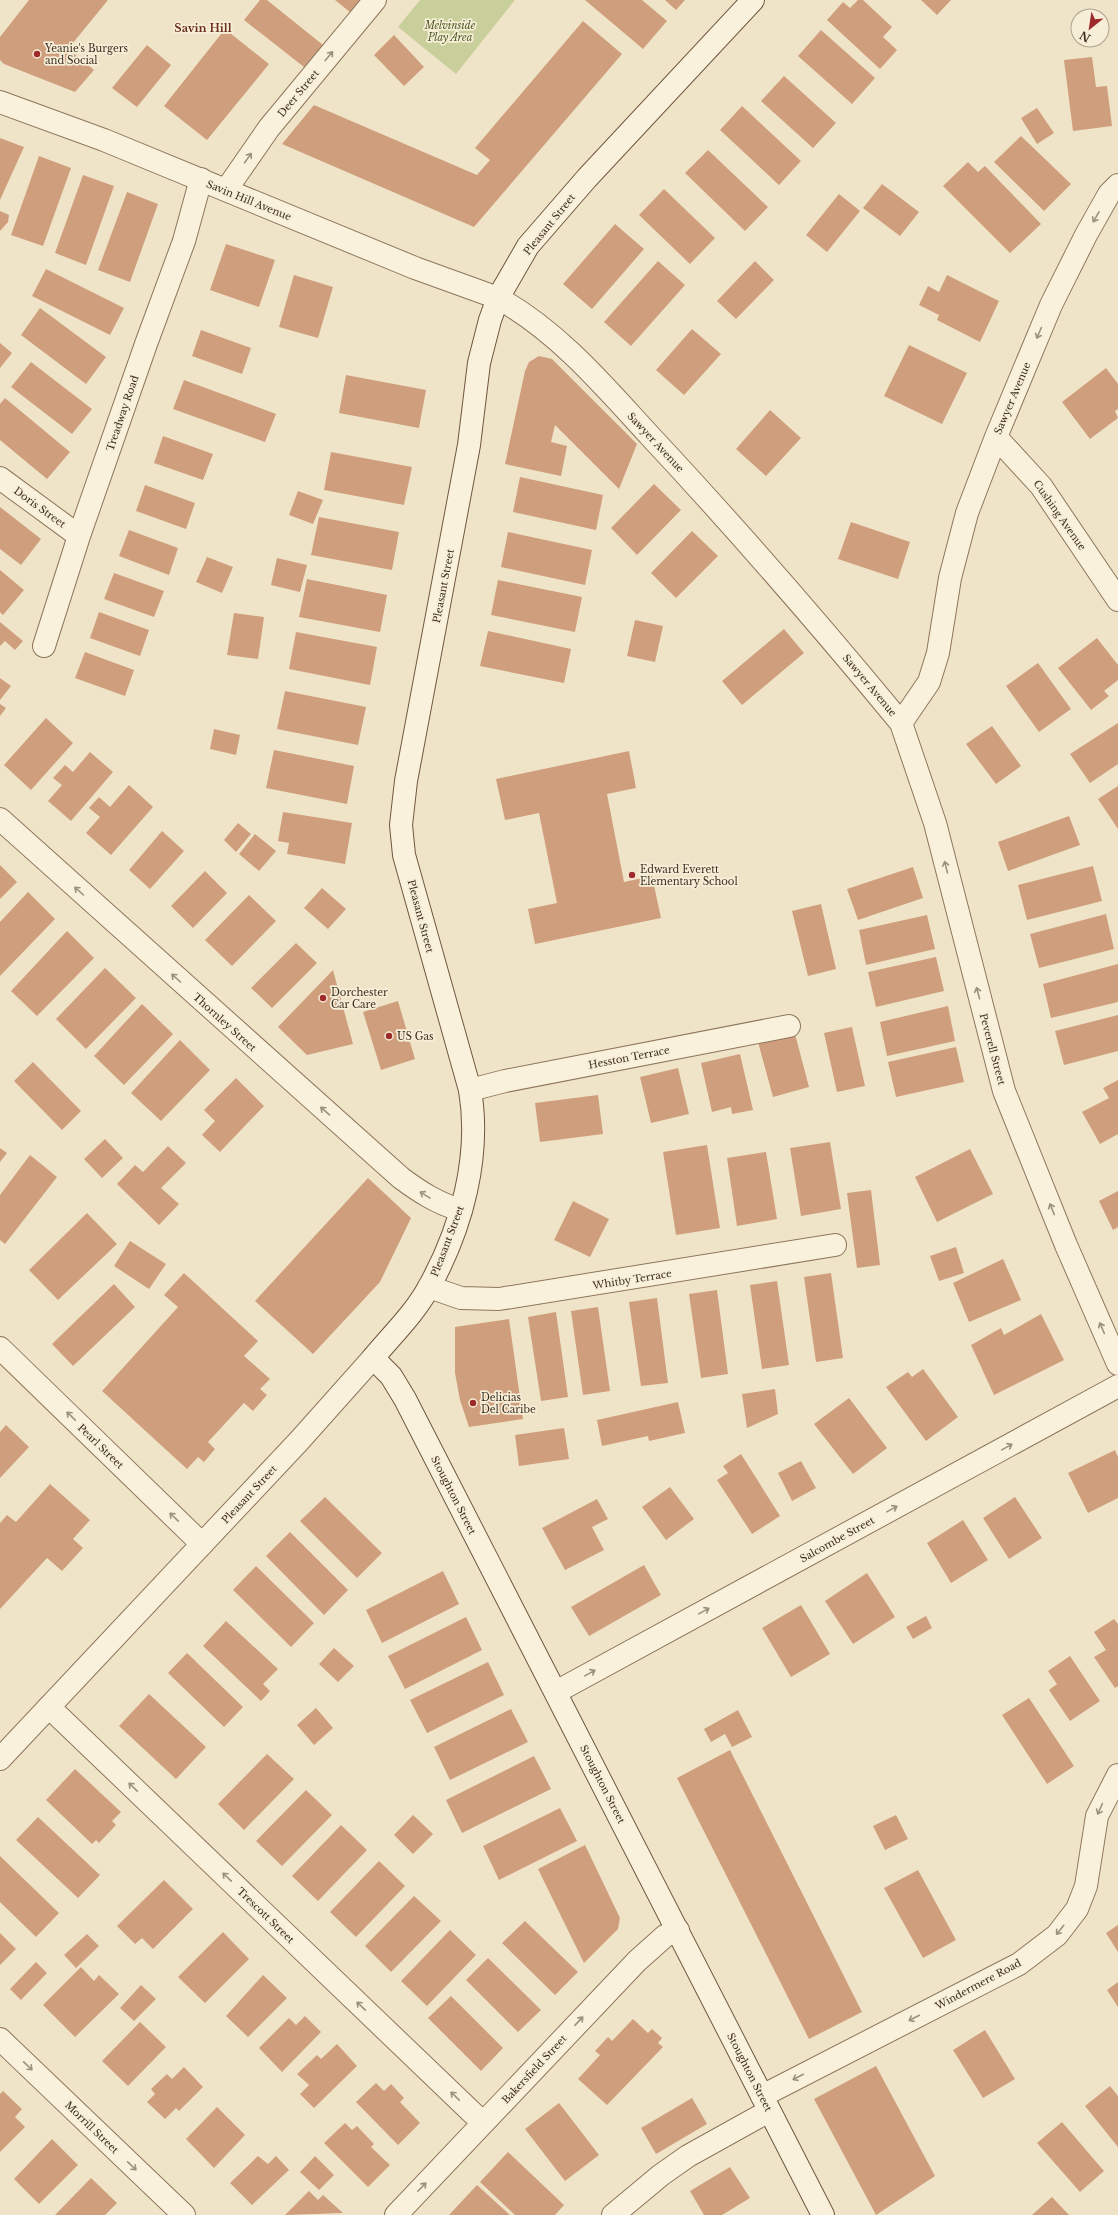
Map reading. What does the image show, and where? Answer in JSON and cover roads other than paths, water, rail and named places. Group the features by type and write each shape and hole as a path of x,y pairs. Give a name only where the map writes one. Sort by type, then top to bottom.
{"street":[{"name":"Deer Street","path":"226,190 270,128 375,0"},
{"name":"Pleasant Street","path":"0,1759 299,1440 410,1315 429,1287 460,1210 471,1168 474,1148 472,1107 470,1090 404,854 401,825 406,781 469,445 479,363 490,320 498,298 528,246 587,178 753,0"},
{"name":"Savin Hill Avenue","path":"0,102 104,140 414,268 498,298"},
{"name":"Treadway Road","path":"44,646 79,536 143,352 184,241 201,180"},
{"name":"Sawyer Avenue","path":"498,298 524,312 577,358 684,472 837,645 901,723 929,682 938,653 950,578 965,520 996,437 1051,305 1086,235 1109,194 1118,185"},
{"name":"Cushing Avenue","path":"996,437 1042,486 1118,600"},
{"name":"Doris Street","path":"0,478 79,536"},
{"name":"Peverell Street","path":"901,723 935,823 1004,1091 1066,1245 1118,1364"},
{"name":"Thornley Street","path":"0,819 401,1178 440,1203 460,1210"},
{"name":"Hesston Terrace","path":"470,1090 505,1081 789,1026"},
{"name":"Whitby Terrace","path":"429,1287 461,1298 499,1299 835,1245"},
{"name":"Pearl Street","path":"0,1348 202,1544"},
{"name":"Stoughton Street","path":"373,1358 391,1376 402,1394 823,2215"},
{"name":"Salcombe Street","path":"556,1692 1118,1386"},
{"name":"Trescott Street","path":"49,1707 483,2123"},
{"name":"Windermere Road","path":"613,2215 661,2175 765,2103 1019,1964 1056,1935 1077,1909 1086,1886 1097,1816 1118,1775"},
{"name":"Bakersfield Street","path":"396,2215 636,1961 665,1936 678,1930"},
{"name":"Morrill Street","path":"0,2039 184,2215"}],"place":[{"name":"Yeanie's Burgers and Social","path":"37,54"},
{"name":"Edward Everett Elementary School","path":"632,875"},
{"name":"Dorchester Car Care","path":"323,998"},
{"name":"US Gas","path":"389,1036"},
{"name":"Delicias Del Caribe","path":"473,1403"}],"district":[{"name":"Savin Hill","path":"203,28"}],"park label":[{"name":"Melvinside Play Area","path":"450,30"}]}
